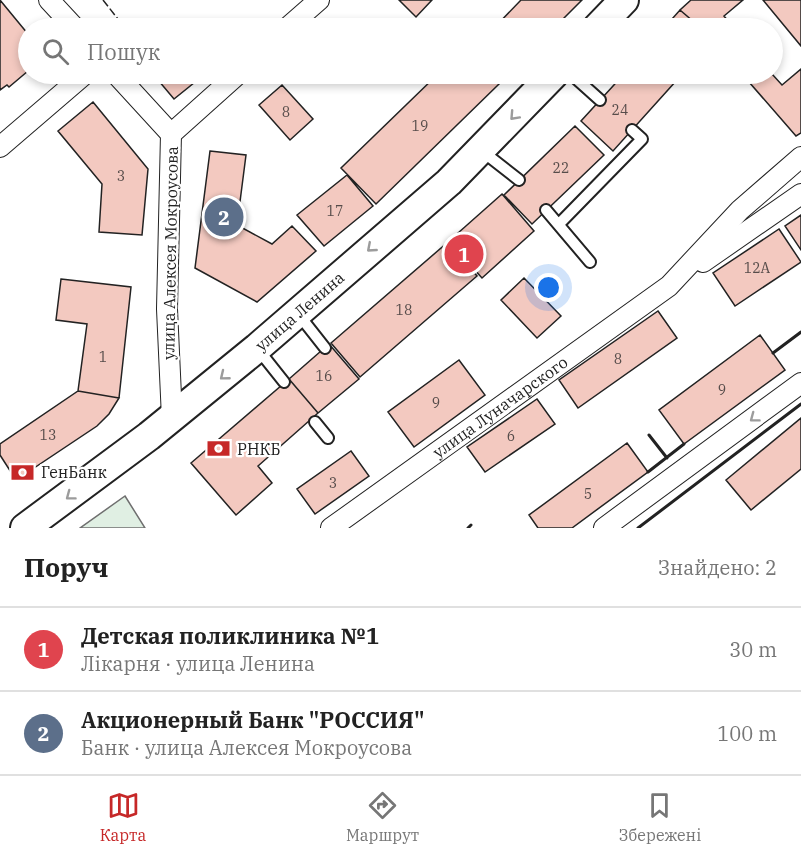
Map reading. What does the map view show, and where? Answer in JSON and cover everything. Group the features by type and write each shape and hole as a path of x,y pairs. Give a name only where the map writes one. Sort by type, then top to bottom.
{"main road":[{"path":"607,18 624,0"},
{"name":"улица Ленина","path":"25,528 172,418 257,348 482,151 545,84"}],"street":[{"path":"49,0 66,18"},
{"path":"298,18 319,0"},
{"path":"0,147 73,84"},
{"name":"улица Алексея Мокроусова","path":"125,84 171,134 167,309 172,418"},
{"path":"171,134 227,84"},
{"name":"улица Луначарского","path":"669,286 740,210 801,157"},
{"name":"улица Луначарского","path":"331,528 801,194"},
{"path":"604,528 801,383"}],"lane":[{"path":"582,84 600,100"},
{"path":"559,224 642,139 632,130"},
{"path":"482,151 519,180"},
{"path":"546,210 590,262"},
{"path":"297,313 325,348"},
{"path":"257,348 284,382"},
{"path":"315,422 328,438"}],"green space":[{"path":"125,496 145,528 80,528"}],"building":[{"path":"0,0 18,22 18,79 9,87 7,85 0,90"},
{"path":"399,0 432,0 416,17"},
{"path":"521,0 582,0 564,18 504,18"},
{"path":"691,0 743,0 724,16 726,18 689,18 680,10"},
{"path":"763,0 801,0 801,46 783,24 783,18 778,18"},
{"path":"680,10 689,18 673,18"},
{"path":"801,69 801,133 796,136 751,84 782,85"},
{"path":"161,84 193,84 174,99"},
{"path":"428,84 499,84 376,204 341,168"},
{"path":"615,84 673,84 613,151 581,121"},
{"path":"282,85 313,119 290,140 259,105"},
{"path":"93,102 148,169 142,235 99,232 102,184 58,131"},
{"path":"575,126 604,155 532,224 504,195"},
{"path":"210,151 246,155 237,225 272,244 292,226 316,251 257,302 195,268"},
{"path":"347,175 373,206 324,246 297,215"},
{"path":"502,194 534,231 482,278 449,241"},
{"path":"801,215 801,250 785,226"},
{"path":"779,229 801,262 735,306 713,273"},
{"path":"448,242 477,276 360,377 331,343"},
{"path":"524,278 561,316 537,338 501,300"},
{"path":"61,279 131,287 119,398 78,391 87,324 56,320"},
{"path":"658,311 677,338 578,408 559,380"},
{"path":"760,335 785,370 684,444 659,410"},
{"path":"329,344 359,379 318,413 289,379"},
{"path":"459,360 485,395 414,447 388,412"},
{"path":"289,379 318,413 258,466 272,483 236,515 191,463"},
{"path":"78,391 119,398 109,414 97,426 16,480 0,455 0,444"},
{"path":"537,399 555,424 485,472 467,447"},
{"path":"801,418 801,469 751,510 726,480"},
{"path":"627,443 648,472 572,528 538,528 529,515"},
{"path":"351,451 369,476 315,514 297,489"}],"fence":[{"path":"103,0 117,18"}],"wall":[{"path":"773,353 801,332"},
{"path":"638,528 801,404"},
{"path":"649,435 667,458"},
{"path":"648,472 684,444"},
{"path":"468,528 471,525"}],"place":[{"name":"Акционерный Банк \"РОССИЯ\"","path":"224,217"},
{"name":"Детская поликлиника №1","path":"464,254"},
{"name":"РНКБ","path":"219,449"},
{"name":"ГенБанк","path":"23,472"}]}
